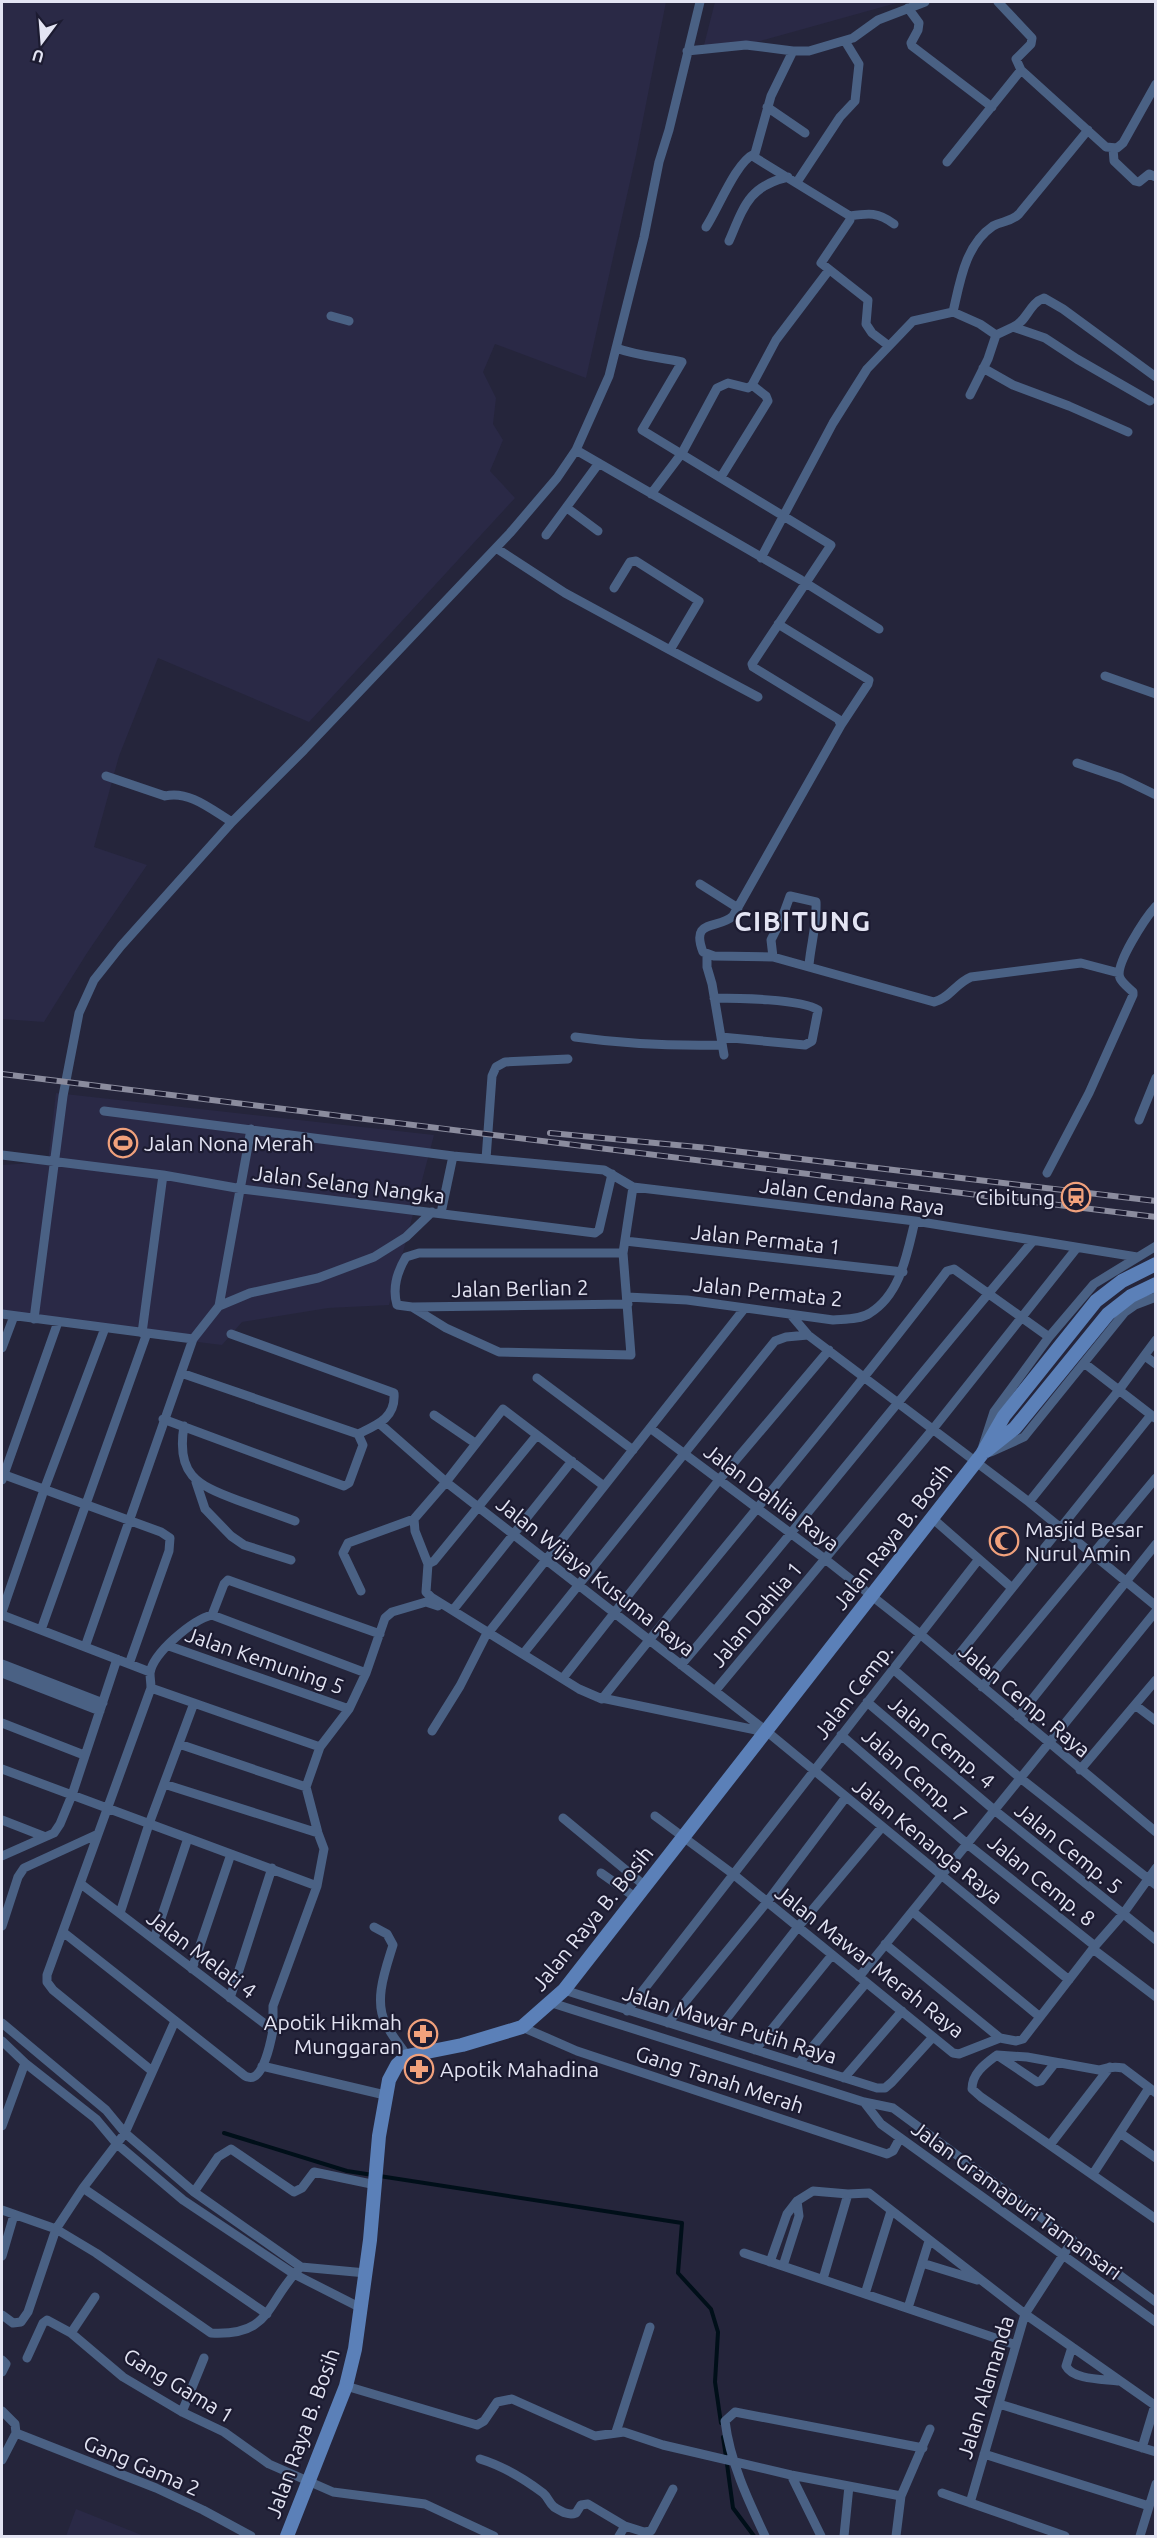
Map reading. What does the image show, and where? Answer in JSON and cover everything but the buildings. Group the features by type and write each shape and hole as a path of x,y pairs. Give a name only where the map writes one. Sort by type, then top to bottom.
{"main road":[{"path":"979,1458 1004,1416 1096,1301 1122,1281 1155,1264"},
{"path":"979,1458 1015,1428 1108,1314 1131,1296 1155,1284"},
{"name":"Jalan Raya B. Bosih","path":"287,2536 346,2386 355,2349 366,2273 385,2095 389,2080 397,2065 407,2056 462,2045 522,2027 552,2003 979,1458"}],"street":[{"path":"34,1319 63,1096 79,1013 94,980 120,946 232,822 304,750 496,548 543,496 576,450 609,376 700,2"},
{"path":"687,51 746,45 809,51 845,41 878,20 925,2"},
{"path":"998,2 1032,38 1031,44 1016,59 1021,70 1106,147 1113,148 1124,143 1155,84"},
{"path":"908,8 919,23 911,42 912,46 992,107"},
{"path":"797,182 840,117 855,101 859,64 845,41"},
{"path":"793,51 767,108 754,154 756,159 850,216 879,214 894,224"},
{"path":"947,162 1021,70"},
{"path":"767,108 805,133"},
{"path":"953,312 966,260 976,245 992,228 1010,221 1019,214 1088,130"},
{"path":"1113,148 1114,161 1134,180 1139,182 1151,174 1155,177"},
{"path":"706,227 738,169 746,159 754,154"},
{"path":"729,241 753,193 768,183 788,177"},
{"path":"850,216 850,220 822,261 823,266 868,300 866,324 889,346"},
{"path":"651,494 682,453 717,388 728,383 748,388 752,385 776,340 829,270"},
{"path":"969,395 996,335 1021,324 1038,300 1044,298 1063,309 1155,377"},
{"path":"761,558 833,423 867,369 913,321 953,312 980,324 996,335"},
{"path":"331,316 349,321"},
{"path":"1013,327 1045,338 1150,401"},
{"path":"616,348 638,356 659,357 682,362 642,428 644,431 784,514 831,545 754,660 753,667 838,719 841,725"},
{"path":"983,368 1013,385 1128,432"},
{"path":"721,477 768,401 766,396 752,385"},
{"path":"576,450 879,629"},
{"path":"546,535 599,463"},
{"path":"567,508 598,531"},
{"path":"496,548 555,587 758,697"},
{"path":"614,588 630,562 636,561 699,599 670,650"},
{"path":"723,1045 706,954 700,945 699,937 703,928 728,920 738,908 841,725 869,680 778,624"},
{"path":"1105,676 1155,694"},
{"path":"1077,763 1120,778 1155,795"},
{"path":"106,777 165,796 174,794 194,799 232,822"},
{"path":"700,884 738,908"},
{"path":"773,957 771,940 790,896 799,897 816,902 817,923 810,946 808,965"},
{"path":"1047,1173 1089,1093 1133,995 1133,992 1120,980 1119,973 1128,948 1155,906"},
{"path":"706,954 773,957 934,1002 942,1000 961,982 971,977 1081,963 1119,973"},
{"path":"575,1037 638,1045 805,1045 812,1041 818,1010 806,1005 714,998"},
{"path":"486,1159 492,1076 496,1067 505,1062 568,1059"},
{"path":"1139,1120 1155,1078"},
{"path":"104,1111 453,1156 604,1170 633,1187 623,1253 630,1355 499,1352 446,1328 412,1307 398,1305 395,1291 397,1271 406,1257 419,1253 623,1253"},
{"path":"85,1647 163,1419 193,1339 219,1306 242,1190 251,1130"},
{"name":"Jalan Selang Nangka","path":"2,1155 163,1175 242,1190 595,1233 599,1230 612,1174"},
{"path":"219,1306 250,1293 318,1278 374,1257 406,1237 437,1213 453,1156"},
{"path":"42,1630 145,1333 163,1175"},
{"name":"Jalan Cendana Raya","path":"633,1187 915,1221 1033,1242 1137,1257"},
{"name":"Jalan Permata 2","path":"628,1300 687,1300 833,1320 869,1314 883,1302 903,1272 915,1221"},
{"name":"Jalan Permata 1","path":"625,1241 903,1272"},
{"path":"681,1665 792,1534 897,1402 1033,1242"},
{"name":"Jalan Raya B. Bosih","path":"979,1458 994,1412 1049,1337 1094,1284 1155,1246"},
{"name":"Jalan Dahlia 1","path":"715,1691 933,1429 1076,1248"},
{"path":"602,1699 756,1507 866,1378 947,1271 954,1269 1049,1337"},
{"path":"979,1458 1023,1437 1125,1311 1155,1297"},
{"name":"Jalan Berlian 2","path":"412,1307 628,1300"},
{"path":"432,1731 460,1686 488,1633 744,1309"},
{"path":"2,1314 193,1339"},
{"path":"2,1348 14,1316"},
{"path":"791,1316 808,1335 933,1429 979,1458 1155,1606"},
{"path":"58,1322 2,1476 167,1536 171,1544 129,1664"},
{"path":"105,1328 44,1490 2,1613 150,1672"},
{"path":"181,1373 358,1434 380,1424 394,1402 394,1393 231,1334"},
{"path":"523,1654 775,1341 786,1337 808,1335"},
{"path":"1029,1502 1119,1390 1155,1341"},
{"path":"563,1678 719,1480 829,1350"},
{"path":"1145,1356 1155,1364"},
{"path":"953,1662 1060,1528 1153,1417 1084,1363"},
{"path":"537,1378 633,1450"},
{"path":"361,1591 343,1553 348,1543 414,1519 446,1482 503,1408 604,1486"},
{"path":"434,1415 475,1443"},
{"path":"163,1419 344,1486 349,1484 363,1445 358,1434"},
{"name":"Jalan Wijaya Kusuma Raya","path":"380,1424 446,1482 715,1691 763,1732"},
{"path":"184,1426 181,1447 186,1463 203,1487 295,1521"},
{"name":"Jalan Dahlia Raya","path":"650,1428 871,1595"},
{"path":"428,1564 434,1561 537,1435"},
{"path":"453,1610 511,1533 572,1461"},
{"path":"982,1687 1155,1478"},
{"path":"196,1479 205,1509 231,1536 244,1545 291,1560"},
{"path":"932,1518 1012,1588"},
{"path":"414,1519 415,1531 428,1564 426,1597"},
{"path":"1018,1717 1155,1544"},
{"name":"Jalan Cemp.","path":"627,2010 979,1559"},
{"path":"152,2071 53,1990 47,1982 47,1975 151,1688 150,1672 161,1653 194,1624 212,1615 224,1584 228,1580 380,1634"},
{"name":"Jalan Cemp. Raya","path":"871,1595 1155,1832"},
{"path":"426,1597 453,1610 560,1682 579,1692 602,1699 763,1732"},
{"path":"426,1597 602,1699"},
{"path":"63,1932 248,2078 260,2073 273,2030 273,2006 317,1886 324,1849 306,1787 320,1747 349,1709 366,1673 386,1618 392,1612 408,1607 426,1597"},
{"path":"799,2063 863,1980 885,1944 1155,1611"},
{"path":"212,1615 366,1673"},
{"name":"Jalan Kemuning 5","path":"169,1646 349,1709"},
{"path":"2,1856 54,1833 72,1795 117,1659"},
{"path":"2,1664 101,1707"},
{"path":"893,1669 1019,1777 1151,1882"},
{"path":"2,1674 101,1707"},
{"path":"1080,1770 1155,1680"},
{"path":"151,1688 320,1747"},
{"name":"Jalan Cemp. 4","path":"867,1702 993,1809"},
{"path":"120,1913 149,1824 194,1703"},
{"path":"1135,1705 1155,1721"},
{"path":"2,1723 84,1755"},
{"name":"Jalan Kenanga Raya","path":"763,1732 814,1770 1069,1980"},
{"name":"Jalan Cemp. 7","path":"841,1735 966,1843"},
{"path":"179,1744 306,1787"},
{"path":"2,1769 317,1886"},
{"path":"164,1784 318,1833"},
{"path":"668,2023 767,1902 846,1797"},
{"name":"Jalan Cemp. 5","path":"993,1809 1155,1940"},
{"name":"Jalan Mawar Merah Raya","path":"655,1816 685,1836 733,1874 953,2053 959,2054 1000,2038 1016,2041 1023,2039 1040,2017"},
{"path":"563,1818 645,1886"},
{"path":"2,1820 43,1836"},
{"path":"713,2036 798,1928 882,1827"},
{"path":"2,1926 18,1877 24,1868 98,1834"},
{"path":"154,1940 188,1838"},
{"name":"Jalan Cemp. 8","path":"966,1843 1155,1997"},
{"path":"192,1969 231,1854"},
{"path":"230,1998 272,1868"},
{"path":"913,1912 1040,2017 1094,1947 1151,1882 1155,1868"},
{"path":"601,1873 635,1897"},
{"name":"Jalan Melati 4","path":"81,1884 273,2030"},
{"path":"374,1927 387,1934 393,1945 384,1977 381,2006 384,2022 407,2056"},
{"path":"885,1944 1000,2038"},
{"path":"755,2050 832,1955"},
{"name":"Jalan Mawar Putih Raya","path":"564,1990 877,2088 885,2088 933,2037"},
{"name":"Jalan Gramapuri Tamansari","path":"552,2003 864,2102 893,2108 1155,2302"},
{"path":"844,2078 902,2011"},
{"path":"2,2315 13,2323 21,2322 28,2312 56,2229 83,2188 125,2133 175,2021"},
{"path":"2,2023 106,2110 125,2133 194,2192 301,2267 366,2273"},
{"name":"Gang Tanah Merah","path":"522,2027 578,2051 887,2154 893,2151 900,2138"},
{"path":"2,2041 96,2119 117,2144 183,2200 294,2274 361,2308"},
{"path":"997,2055 1037,2082 1041,2081 1055,2064"},
{"path":"1093,2174 1152,2090 1123,2068 1111,2066 1099,2070 1055,2064 1027,2057 997,2055 975,2075 972,2089 1155,2219"},
{"path":"2,2126 26,2063"},
{"path":"262,2066 385,2095"},
{"path":"1050,2145 1111,2066"},
{"name":"Jalan Gramapuri Tamansari","path":"864,2102 876,2119 900,2138 1155,2322"},
{"path":"1120,2133 1155,2158"},
{"path":"194,2192 218,2157 231,2149 294,2192 302,2188 314,2172 376,2178"},
{"path":"83,2188 267,2314"},
{"path":"770,2262 787,2214 797,2201 813,2191 869,2193 1025,2314 1155,2405 1142,2448"},
{"path":"823,2279 848,2194"},
{"path":"783,2266 799,2216 797,2201"},
{"path":"2,2210 56,2229 96,2253 212,2333 232,2334 253,2327 267,2314 301,2267"},
{"path":"865,2294 891,2211"},
{"path":"2,2256 14,2215"},
{"name":"Jalan Alamanda","path":"970,2503 1025,2314 1073,2240"},
{"path":"908,2308 930,2241"},
{"path":"744,2253 1016,2345"},
{"path":"922,2263 983,2282"},
{"path":"27,2358 43,2323 47,2320 71,2332 95,2297"},
{"path":"616,2432 650,2326"},
{"name":"Gang Gama 1","path":"71,2332 123,2377 182,2412 224,2432 269,2464 333,2492 425,2504 494,2536"},
{"path":"1072,2347 1066,2366 1068,2370 1076,2374 1120,2381"},
{"path":"182,2412 204,2358"},
{"path":"2,2360 6,2364 2,2372"},
{"path":"346,2386 477,2425 484,2421 497,2402 512,2399 595,2436 616,2432 736,2463 901,2496"},
{"path":"999,2404 1155,2452"},
{"path":"2,2411 15,2424 16,2433 5,2440 2,2460"},
{"path":"765,2536 740,2482 727,2435 725,2421 735,2412 923,2448"},
{"path":"896,2536 901,2496 930,2429"},
{"name":"Gang Gama 2","path":"16,2433 156,2488 251,2536"},
{"path":"984,2454 1149,2506"},
{"path":"480,2459 500,2465 514,2473 543,2493 551,2505 567,2514 576,2513 581,2505 588,2504 625,2526 644,2532 651,2530 673,2489"},
{"path":"792,2475 821,2536"},
{"path":"1140,2536 1155,2484"},
{"path":"844,2536 849,2486"},
{"path":"942,2493 1065,2536"},
{"path":"619,2536 625,2526"}],"shaded area":[{"path":"2,2 666,2 636,155 586,378 495,344 483,372 496,398 493,424 503,440 490,471 515,498 309,722 158,658 119,756 94,847 147,865 87,953 44,1022 2,1019"},
{"path":"715,2 900,2 735,48 703,49"},
{"path":"56,1093 434,1135 389,1305 328,1308 242,1322 222,1345 2,1318 2,1165 48,1162"},
{"path":"76,2509 144,2536 66,2536"}],"waterway":[{"path":"224,2133 347,2171 682,2223 678,2273 711,2309 718,2332 715,2382 721,2423"},
{"path":"723,2437 726,2457"},
{"path":"727,2464 733,2508 754,2536"}],"railway":[{"path":"2,1074 1156,1217"},
{"path":"550,1133 708,1148 1156,1201"}],"place":[{"name":"Jalan Nona Merah","path":"123,1143"},
{"name":"Cibitung","path":"1076,1197"},
{"name":"Masjid Besar Nurul Amin","path":"1004,1541"},
{"name":"Apotik Hikmah Munggaran","path":"423,2034"},
{"name":"Apotik Mahadina","path":"419,2069"}],"district":[{"name":"CIBITUNG","path":"803,921"}]}
